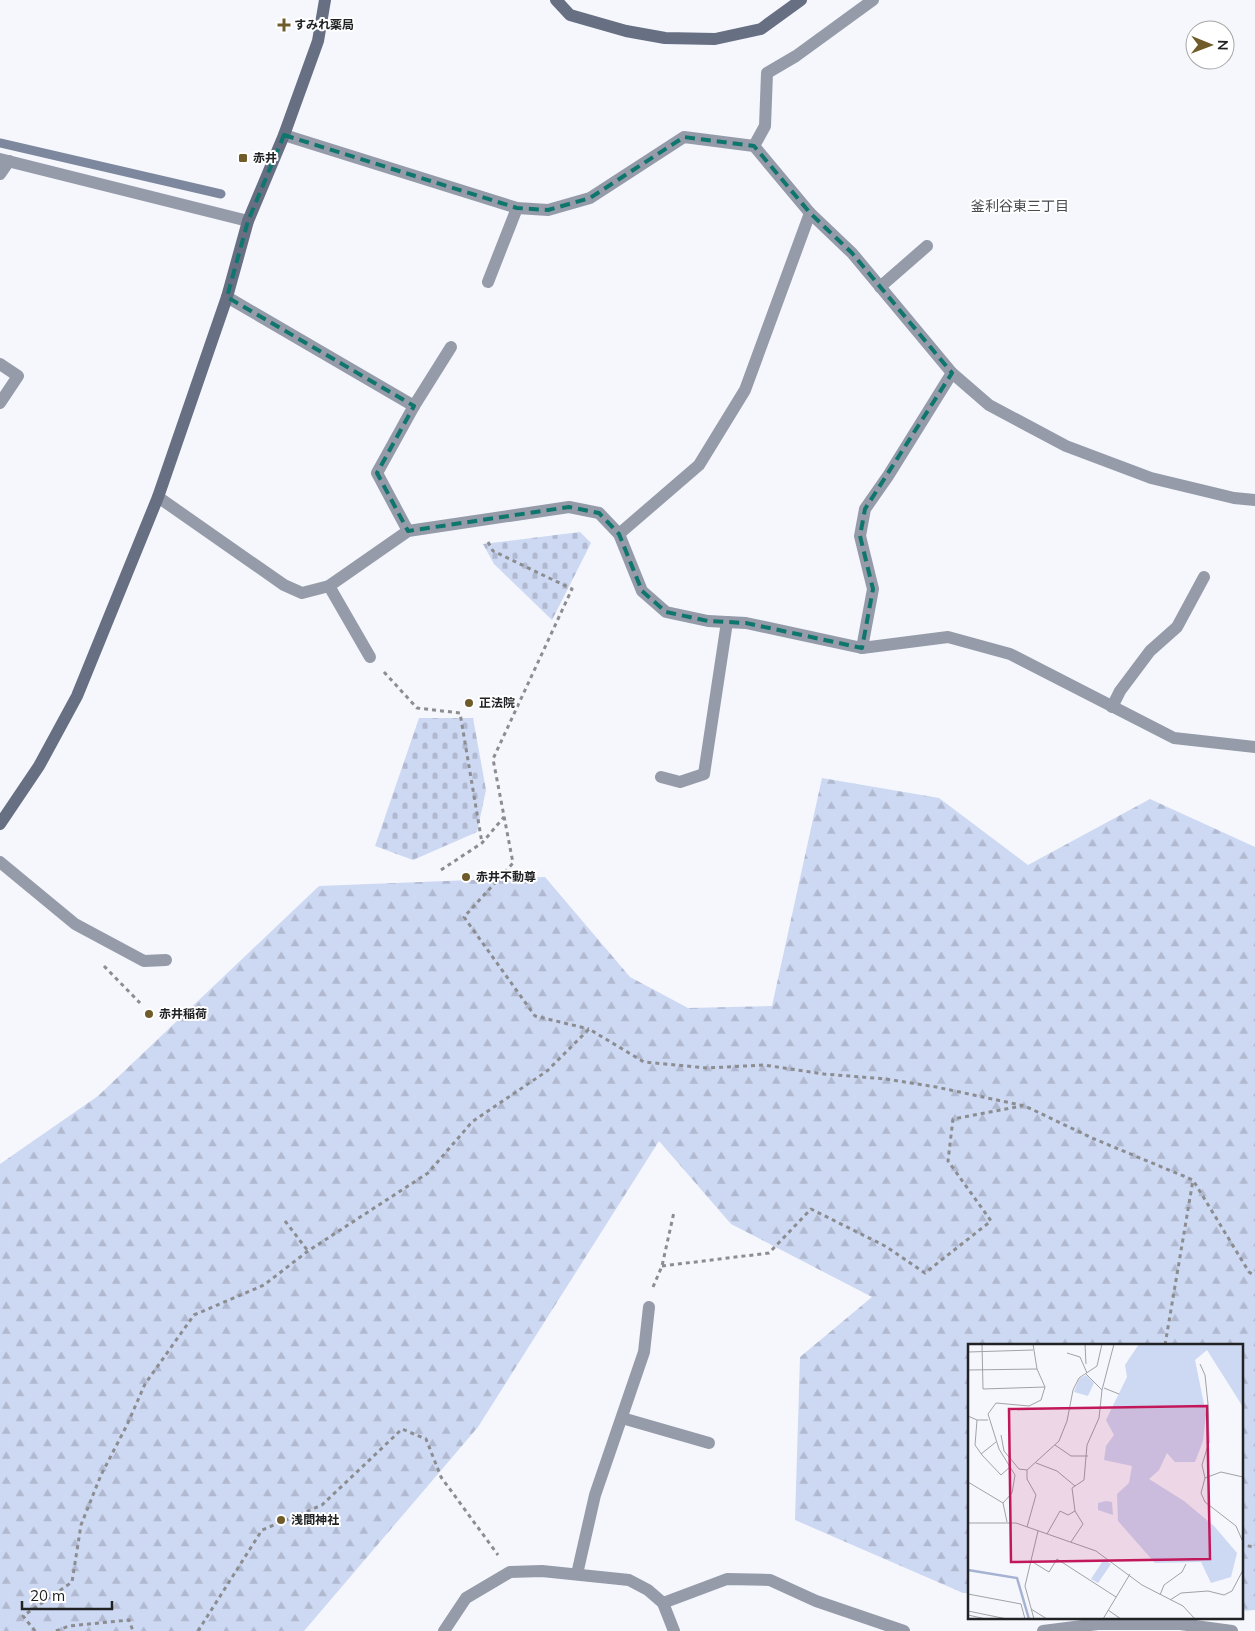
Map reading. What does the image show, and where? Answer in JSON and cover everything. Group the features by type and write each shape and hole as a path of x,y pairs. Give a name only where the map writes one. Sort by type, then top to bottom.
{"street":[{"path":"0,824 39,766 77,696 158,497 227,297 248,221 284,135 318,41 325,0"},
{"path":"556,0 570,15 626,31 666,38 715,39 761,29 793,3"},
{"path":"754,146 765,126 767,73 796,56 873,0"},
{"path":"284,135 517,208 548,210 590,198 684,137 754,146 810,214 852,253 952,373 989,406 1066,446 1151,478 1234,498 1255,500"},
{"path":"0,174 4,160 248,221"},
{"path":"488,282 517,208"},
{"path":"619,534 699,465 745,390 810,214"},
{"path":"880,287 927,246"},
{"path":"227,297 414,406"},
{"path":"408,531 377,473 414,406 451,347"},
{"path":"0,364 18,376 0,403"},
{"path":"862,648 873,589 860,536 865,509 888,476 952,373"},
{"path":"158,497 284,585 302,593 329,586 408,531 569,507 599,513 619,534 642,591 666,612 708,622 746,623 862,648 948,637 1010,654 1174,738 1255,747"},
{"path":"1112,707 1120,691 1150,650 1177,627 1204,577"},
{"path":"329,586 370,657"},
{"path":"661,777 680,782 704,774 727,622"},
{"path":"0,862 75,924 144,961 166,960"},
{"path":"577,1574 596,1495 644,1352 649,1307"},
{"path":"622,1418 709,1443"},
{"path":"444,1631 466,1598 510,1572 542,1571 628,1580 648,1590 663,1603 674,1631"},
{"path":"663,1603 727,1579 770,1580 816,1601 904,1631"},
{"path":"1043,1631 1098,1624 1171,1624 1232,1631"}],"path":[{"path":"478,521 493,551 572,589 492,759 513,863 464,917 535,1016 589,1029 644,1062 707,1068 764,1065 824,1074 894,1080 1025,1106 1092,1138 1193,1180 1249,1272 1255,1276"},
{"path":"370,657 417,708 460,713 482,843"},
{"path":"441,870 482,843 504,817"},
{"path":"34,1631 24,1616 72,1582 81,1525 101,1475 127,1425 145,1384 194,1315 264,1285 308,1251 428,1173 472,1122 547,1071 589,1029"},
{"path":"662,1266 769,1253 811,1209 886,1246 925,1273 991,1222 948,1161 953,1119 1025,1106"},
{"path":"1165,1344 1193,1180"},
{"path":"649,1307 650,1295 662,1266 674,1212"},
{"path":"285,1221 308,1251"},
{"path":"198,1631 262,1530 322,1505 402,1429 426,1440 441,1477 510,1572"},
{"path":"1242,1545 1255,1547"},
{"path":"56,1631 69,1626 129,1620 133,1631"}],"highlighted area":[{"path":"284,135 517,208 548,210 590,198 684,137 754,146 810,213 852,253 952,373 865,509 860,536 873,589 862,648 746,623 708,621 666,612 642,591 619,534 599,513 569,507 408,531 377,473 414,406 227,297 248,221"}],"green space":[{"path":"580,532 591,543 552,620 494,564 483,544"},
{"path":"419,718 473,718 486,790 477,832 413,860 375,846"},
{"path":"822,778 939,798 1028,865 1150,799 1255,847 1255,1610 1242,1611 1242,1344 968,1344 968,1593 963,1593 795,1520 800,1357 872,1297 731,1224 659,1141 478,1427 304,1631 0,1631 0,1164 98,1096 319,886 545,877 630,977 688,1008 772,1006"}],"waterway":[{"path":"0,143 221,194"}],"place":[{"name":"すみれ薬局","path":"284,25"},
{"name":"赤井","path":"243,158"},
{"name":"正法院","path":"469,703"},
{"name":"赤井不動尊","path":"466,877"},
{"name":"赤井稲荷","path":"149,1014"},
{"name":"浅間神社","path":"281,1520"}],"district":[{"name":"釜利谷東三丁目","path":"1020,206"}]}
